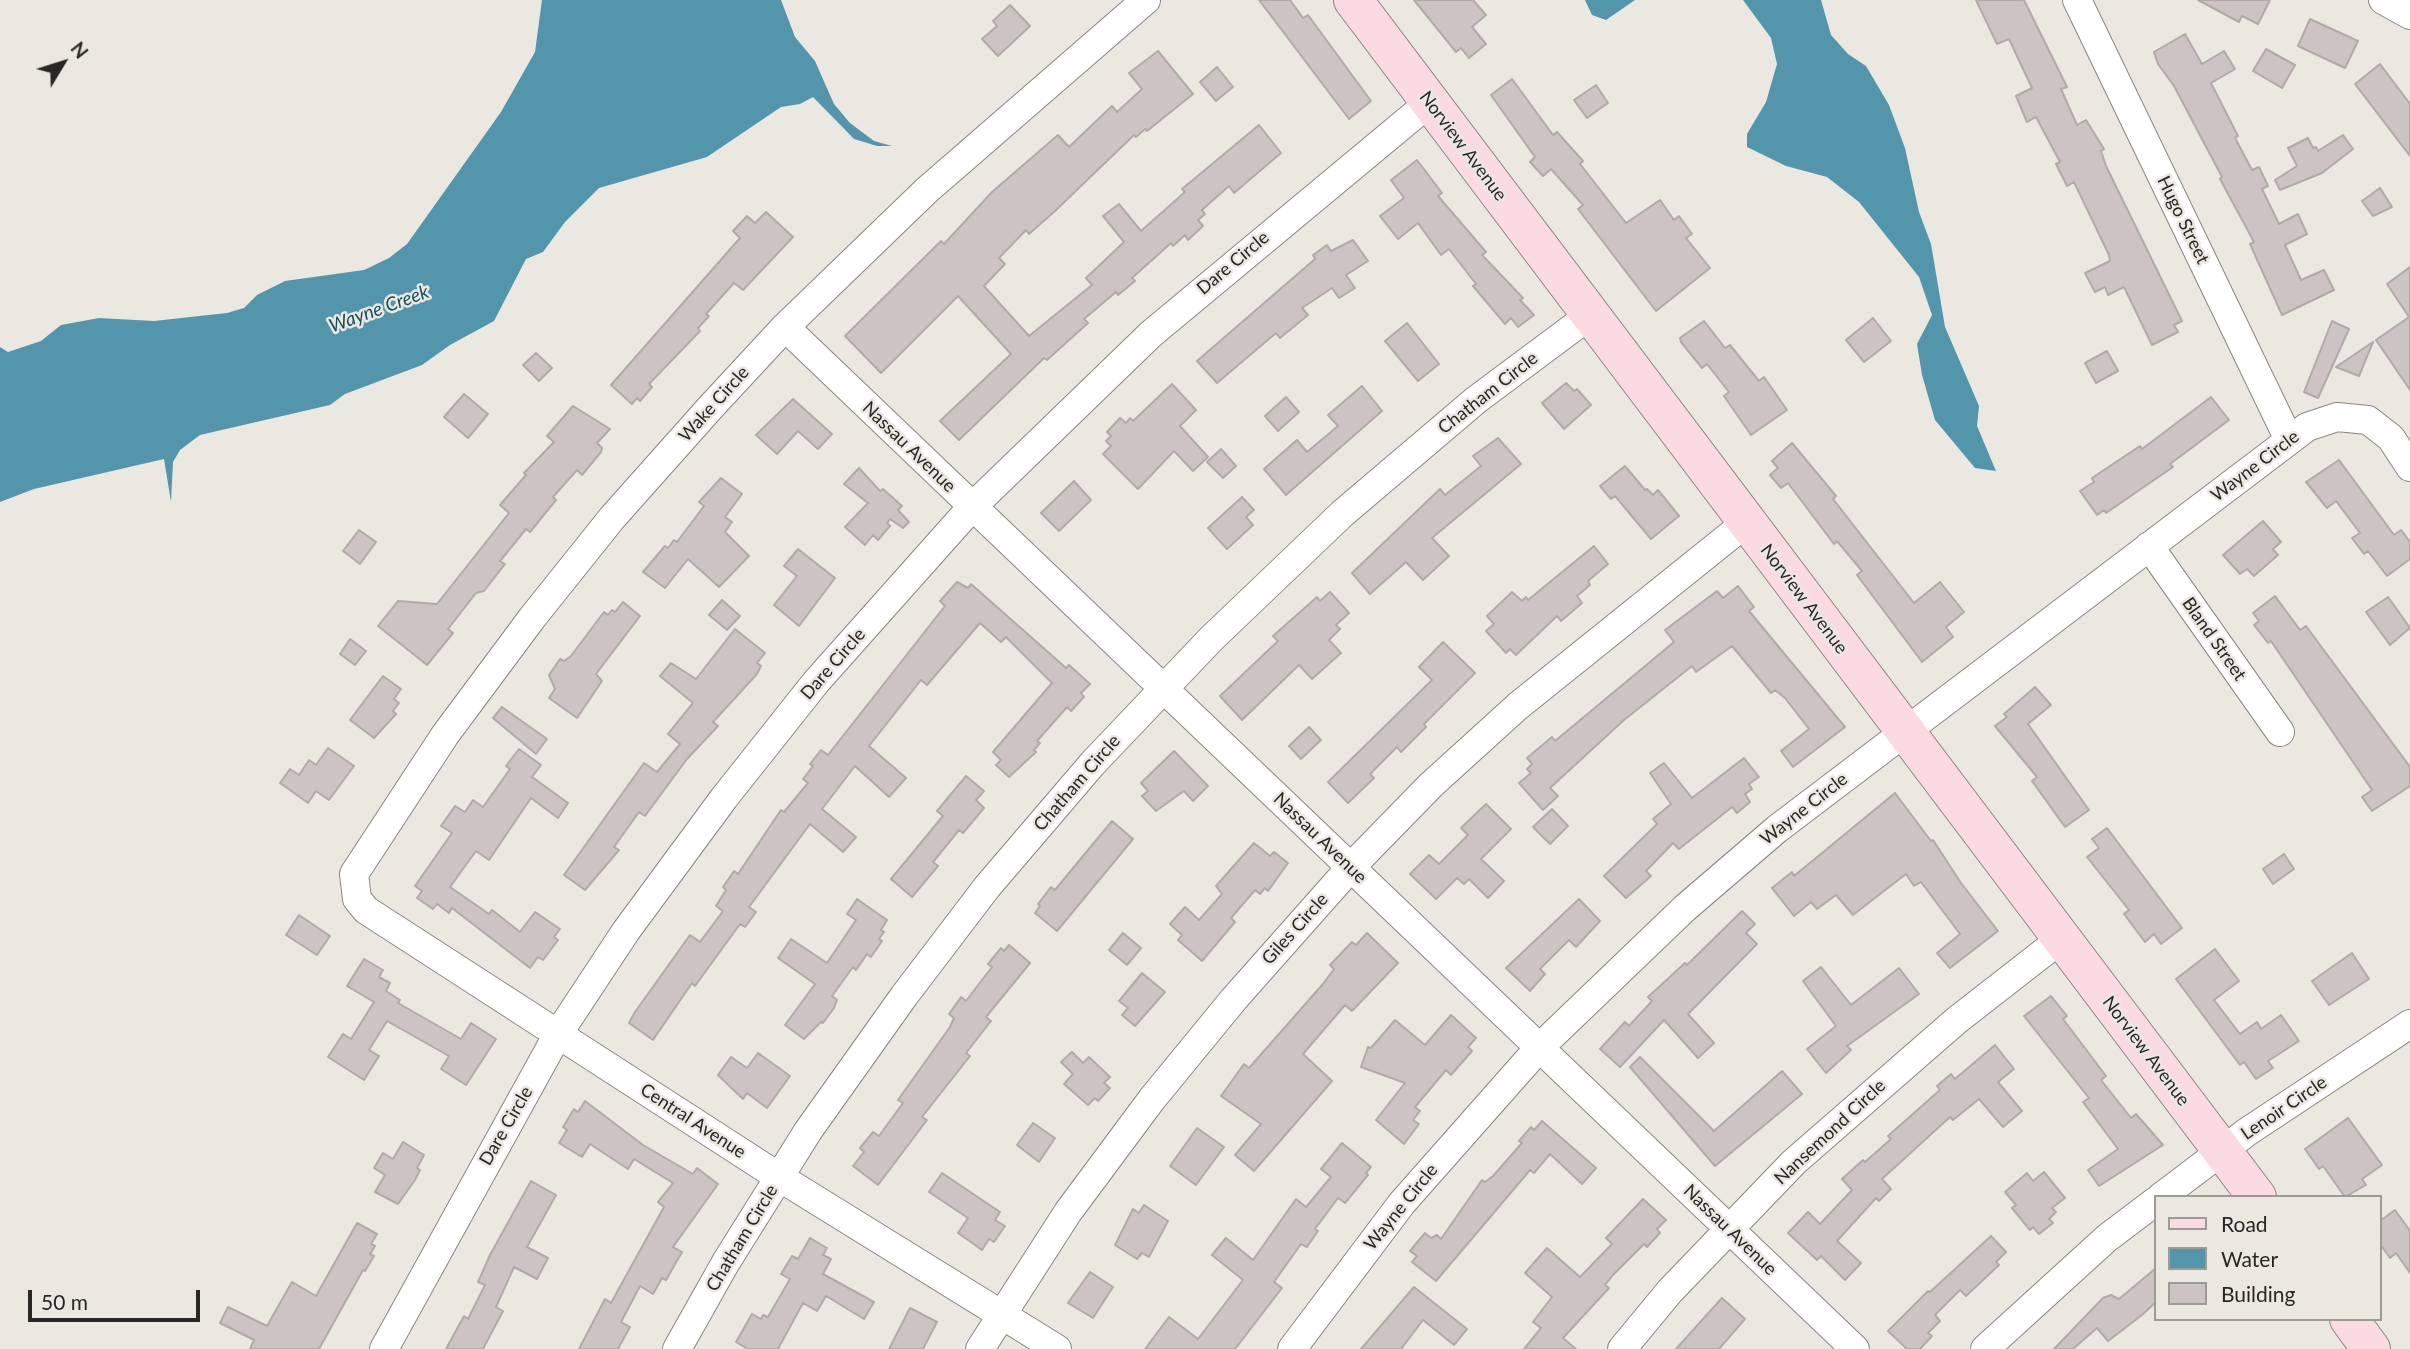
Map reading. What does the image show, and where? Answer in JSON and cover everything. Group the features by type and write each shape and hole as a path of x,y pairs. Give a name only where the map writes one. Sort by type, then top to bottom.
{"street":[{"name":"Wake Circle","path":"354,874 445,734 533,618 612,518 785,327 927,190 1146,0"},
{"name":"Norview Avenue","path":"1353,0 2255,1195"},
{"name":"Hugo Street","path":"2077,0 2289,440"},
{"path":"2383,0 2410,15"},
{"name":"Dare Circle","path":"384,1349 558,1034 625,931 724,798 816,682 971,508 1171,317 1430,102"},
{"name":"Chatham Circle","path":"677,1349 726,1262 779,1177 896,1007 987,887 1093,763 1163,689 1343,513 1476,400 1590,315"},
{"name":"Nassau Avenue","path":"785,327 971,508 1855,1349"},
{"name":"Wayne Circle","path":"1292,1349 1402,1203 1539,1048 1685,908 1777,829 2307,427 2337,417 2368,421 2401,432"},
{"path":"2401,432 2410,467"},
{"name":"Giles Circle","path":"980,1349 1068,1212 1152,1099 1234,999 1351,867 1431,785 1518,706 1747,522"},
{"name":"Bland Street","path":"2149,546 2280,732"},
{"name":"Central Avenue","path":"354,874 353,888 366,910 779,1177 1057,1349"},
{"name":"Nansemond Circle","path":"1622,1349 1728,1230 1843,1117 1957,1020 2061,939"},
{"name":"Lenoir Circle","path":"2164,1195 2221,1150 2410,1024"},
{"path":"1985,1349 2088,1255 2154,1203"},
{"path":"2350,1321 2371,1349"}],"water":[{"name":"Wayne Creek","path":"542,0 781,0 795,37 815,61 834,104 850,123 874,141 892,146 877,146 854,139 813,97 800,104 781,107 707,157 599,188 565,222 543,252 526,259 494,321 450,345 422,365 345,394 330,405 200,435 180,450 173,462 171,502 164,459 34,489 0,502 0,347 8,352 41,341 61,325 99,318 154,321 227,313 244,308 257,295 285,281 364,270 389,258 407,244 501,112 535,52"},
{"path":"1585,0 1635,0 1606,20 1592,15"},
{"path":"1743,0 1821,0 1831,35 1848,54 1866,66 1889,105 1905,148 1919,212 1931,244 1945,327 1979,406 1977,426 1996,471 1975,468 1935,420 1922,375 1917,344 1932,315 1919,277 1859,202 1827,177 1786,166 1747,147 1747,134 1766,102 1777,64 1771,38"}],"building":[{"path":"1259,0 1290,0 1303,18 1308,15 1371,101 1349,119"},
{"path":"1414,0 1473,0 1486,15 1472,27 1486,44 1469,58 1461,48 1456,52"},
{"path":"1976,0 2024,0 2067,87 2061,89 2077,125 2086,120 2104,149 2101,151 2106,166 2182,321 2174,325 2178,332 2152,345 2124,287 2108,295 2105,287 2095,292 2085,273 2110,261 2109,255 2074,182 2067,186 2056,164 2060,162 2036,117 2027,122 2016,96 2032,88 2009,39 1997,44"},
{"path":"2198,0 2270,0 2258,24 2242,16 2239,22"},
{"path":"1010,5 1030,26 998,56 982,39 997,26 993,21"},
{"path":"2310,19 2358,41 2345,68 2298,46"},
{"path":"2185,34 2202,64 2224,51 2235,69 2211,83 2238,136 2235,138 2252,170 2259,167 2268,186 2262,189 2279,224 2298,214 2307,234 2285,245 2301,280 2324,270 2334,290 2282,315 2250,244 2254,242 2220,179 2222,177 2174,86 2158,64 2154,52"},
{"path":"2266,49 2295,65 2282,88 2253,71"},
{"path":"1158,51 1193,94 1147,131 1145,129 1136,137 1134,135 1029,234 1026,230 999,258 1005,264 984,286 1029,336 1092,285 1086,278 1124,242 1103,216 1119,204 1141,231 1185,192 1182,189 1259,125 1281,153 1234,193 1229,186 1202,210 1205,214 1198,220 1203,226 1188,240 1185,235 1173,246 1171,243 1132,278 1135,281 1118,295 1116,292 1084,319 1088,323 1047,360 1044,358 959,440 940,421 1011,354 958,296 881,373 845,336 941,241 944,244 992,192 1058,135 1069,147 1112,106 1117,112 1142,89 1129,73"},
{"path":"2380,64 2410,104 2410,156 2355,84"},
{"path":"1217,67 1233,87 1216,101 1200,82"},
{"path":"1512,79 1553,135 1557,132 1583,161 1580,164 1626,223 1660,200 1674,220 1679,216 1692,234 1686,238 1710,268 1656,311 1578,209 1583,205 1551,169 1543,176 1530,162 1535,157 1491,95"},
{"path":"1596,85 1608,103 1587,118 1574,100"},
{"path":"2343,135 2353,149 2322,173 2280,190 2275,180 2297,166 2288,148 2308,138 2313,148 2316,147 2318,151"},
{"path":"1417,160 1442,193 1438,196 1486,252 1482,255 1523,298 1520,300 1534,315 1518,327 1511,318 1505,324 1473,286 1476,284 1449,249 1441,255 1418,223 1398,239 1380,216 1404,198 1391,180"},
{"path":"2380,188 2392,207 2373,216 2362,201"},
{"path":"766,212 793,237 743,290 734,283 706,314 709,316 698,328 700,331 649,384 652,387 640,401 637,398 632,404 611,385 740,238 733,231 747,216 755,223"},
{"path":"1353,240 1368,261 1346,275 1355,288 1339,298 1332,288 1302,308 1308,315 1280,338 1276,333 1217,383 1197,361 1315,259 1313,255 1327,245 1331,251"},
{"path":"2410,267 2410,390 2376,340 2409,317 2387,284"},
{"path":"1873,318 1891,341 1864,362 1846,340"},
{"path":"1704,321 1725,348 1730,345 1759,381 1764,377 1787,410 1751,435 1724,396 1729,392 1707,364 1702,368 1681,342 1680,338"},
{"path":"2332,321 2349,329 2318,398 2304,392"},
{"path":"1407,323 1439,364 1418,381 1385,341"},
{"path":"2373,342 2359,376 2336,367"},
{"path":"2107,351 2118,371 2096,383 2085,363"},
{"path":"536,353 552,368 539,381 523,365"},
{"path":"1566,383 1574,391 1577,389 1591,405 1564,429 1542,403"},
{"path":"1172,384 1196,410 1180,426 1208,457 1193,471 1174,451 1138,489 1103,454 1111,446 1106,441 1111,436 1107,432 1120,418 1126,423 1130,418 1133,421"},
{"path":"1362,386 1382,411 1286,495 1264,469 1297,440 1307,452 1338,426 1328,415"},
{"path":"464,394 488,414 468,438 444,417"},
{"path":"1286,397 1299,412 1278,431 1265,416"},
{"path":"2211,397 2229,420 2170,464 2173,467 2106,513 2104,510 2097,515 2080,491 2094,482 2092,478 2140,446 2142,449"},
{"path":"793,399 832,434 818,449 798,431 777,454 756,435"},
{"path":"573,406 610,429 597,443 602,448 601,452 582,475 577,470 553,497 556,500 530,532 526,529 500,561 505,564 484,591 476,593 448,629 453,633 427,665 378,626 398,601 437,604 509,513 500,505 526,475 524,473 554,442 547,436"},
{"path":"1498,438 1521,464 1432,538 1449,556 1423,580 1406,562 1370,594 1352,573 1440,489 1445,495 1481,466 1473,456"},
{"path":"1792,443 1836,496 1833,499 1914,603 1940,582 1964,612 1946,627 1953,637 1922,662 1857,575 1862,571 1837,541 1834,544 1788,483 1781,488 1770,475 1778,468 1772,461"},
{"path":"1221,449 1236,466 1223,478 1207,462"},
{"path":"2339,460 2394,535 2401,530 2410,542 2410,559 2387,576 2368,551 2364,554 2352,538 2360,533 2336,501 2327,508 2306,482"},
{"path":"1625,466 1645,490 1653,495 1658,490 1679,516 1651,539 1615,496 1611,499 1600,486"},
{"path":"859,468 880,491 883,489 902,506 898,510 909,522 903,528 890,519 887,523 890,526 878,540 873,535 865,545 845,527 868,503 844,484"},
{"path":"721,478 742,494 725,517 732,522 725,532 749,556 719,587 688,559 665,588 643,572 665,546 668,548 674,540 677,542 704,506 699,502"},
{"path":"1074,481 1091,500 1059,531 1041,513"},
{"path":"1242,497 1254,510 1246,517 1253,525 1227,549 1208,528"},
{"path":"2263,521 2281,542 2273,549 2278,555 2254,576 2247,569 2240,574 2223,555"},
{"path":"359,530 376,542 360,564 343,551"},
{"path":"1594,546 1608,564 1588,581 1590,585 1577,596 1582,603 1561,621 1557,616 1516,655 1510,649 1506,653 1486,631 1494,624 1487,616 1512,592 1522,601 1526,597 1528,600"},
{"path":"798,549 835,578 799,626 774,605 797,576 784,566"},
{"path":"957,582 968,588 971,584 1066,668 1069,665 1090,684 1081,693 1084,697 1071,711 1067,707 1037,741 1040,743 1034,750 1036,752 1009,777 996,765 1001,760 993,752 1052,683 1006,637 1001,642 980,623 927,685 921,680 869,746 906,778 889,797 855,766 822,809 856,837 843,852 810,824 749,907 756,912 745,927 740,924 695,986 692,983 653,1040 629,1023 635,1012 690,935 700,942 723,911 716,906 726,890 723,887 734,871 738,874 781,810 784,812 808,783 803,779 813,766 810,764 821,750 828,755 945,606 940,601"},
{"path":"1738,586 1754,607 1749,611 1845,727 1793,767 1781,751 1809,729 1785,698 1775,690 1771,693 1732,646 1696,672 1692,666 1624,720 1550,788 1558,796 1543,810 1519,783 1531,773 1527,769 1532,764 1527,758 1552,737 1555,741 1674,642 1665,630 1717,591 1723,598"},
{"path":"1330,592 1349,613 1336,625 1340,629 1329,640 1341,653 1312,679 1299,665 1242,720 1220,696 1278,641 1273,636 1317,597 1320,601"},
{"path":"2275,596 2300,630 2306,626 2410,767 2410,786 2372,811 2362,797 2372,790 2271,641 2268,643 2254,625 2259,621 2253,613"},
{"path":"2388,597 2410,628 2390,645 2366,612"},
{"path":"722,600 740,616 727,630 709,615"},
{"path":"623,602 640,616 596,674 602,681 577,718 549,698 555,689 549,675 560,659 564,661 571,656 604,612 608,615 612,610 615,612"},
{"path":"735,629 765,653 757,663 761,666 757,674 713,722 718,726 687,759 645,816 639,812 614,847 619,850 585,890 564,875 644,763 657,772 680,744 668,734 693,703 660,676 671,663 696,679"},
{"path":"350,639 366,651 355,665 340,654"},
{"path":"1443,642 1475,673 1424,724 1426,727 1401,752 1397,747 1370,774 1374,778 1348,803 1328,782 1432,680 1419,667"},
{"path":"383,676 401,689 394,699 399,703 393,711 396,714 374,738 350,720"},
{"path":"2035,687 2051,705 2028,724 2089,810 2065,827 2032,781 2037,777 1995,726 2007,717 2004,714"},
{"path":"502,707 547,739 536,754 493,718"},
{"path":"1309,727 1321,740 1301,759 1289,746"},
{"path":"328,748 354,766 329,800 316,791 308,803 280,783 290,769 299,775 309,760 316,765"},
{"path":"519,749 541,765 532,777 568,803 558,818 531,798 489,860 476,851 450,887 489,914 492,910 520,932 535,912 560,929 554,937 558,940 543,960 538,957 530,968 452,908 449,913 437,904 433,909 417,898 422,891 415,886 452,833 441,826 455,806 465,812 473,800 483,807 510,769 506,766"},
{"path":"1174,751 1208,786 1193,801 1184,791 1156,811 1142,796 1148,791 1141,783"},
{"path":"1744,758 1759,777 1749,784 1752,789 1745,794 1750,802 1737,813 1732,807 1679,849 1673,843 1646,871 1651,876 1626,898 1604,876 1657,824 1653,819 1671,804 1650,773 1664,763 1692,798"},
{"path":"966,776 984,791 976,800 984,808 963,833 959,830 933,862 938,866 912,897 891,879 943,816 937,811"},
{"path":"1895,793 1931,841 1933,840 1961,883 1998,931 1950,968 1937,953 1960,934 1921,882 1914,886 1906,874 1853,915 1836,895 1817,909 1811,902 1794,916 1772,888 1792,872 1794,876"},
{"path":"1486,804 1511,829 1481,859 1504,881 1488,898 1469,879 1464,884 1457,878 1436,899 1410,874 1429,855 1439,864 1468,835 1461,828"},
{"path":"1552,809 1568,826 1550,844 1533,827"},
{"path":"1112,821 1133,839 1057,931 1035,913 1040,906 1038,904 1051,887 1055,890"},
{"path":"2107,828 2182,928 2161,944 2154,934 2145,942 2124,914 2129,910 2087,857 2099,848 2092,839"},
{"path":"1254,843 1270,856 1274,852 1288,863 1268,891 1265,888 1260,894 1255,890 1231,918 1235,922 1202,961 1178,940 1182,935 1170,924 1185,907 1199,920 1222,894 1216,886"},
{"path":"2284,854 2294,869 2273,884 2263,869"},
{"path":"857,899 887,920 881,930 884,932 879,939 882,941 871,957 867,954 856,970 853,967 832,996 837,1000 834,1008 823,1023 804,1039 785,1025 815,984 778,958 791,939 827,963 856,920 847,914"},
{"path":"1579,899 1600,921 1576,947 1569,940 1540,969 1545,974 1530,991 1506,968"},
{"path":"1742,911 1755,924 1746,933 1757,944 1688,1014 1714,1043 1698,1058 1664,1020 1620,1067 1600,1049 1625,1022 1629,1026 1652,1001 1648,997 1685,963 1687,965"},
{"path":"299,915 330,936 317,955 286,935"},
{"path":"1123,933 1141,948 1127,965 1109,950"},
{"path":"1367,933 1398,963 1352,1011 1345,1005 1303,1054 1332,1081 1254,1171 1235,1155 1261,1124 1221,1096 1244,1064 1249,1068 1323,984 1334,969 1330,965 1352,942 1356,945"},
{"path":"1009,945 1030,963 986,1017 991,1021 966,1053 970,1056 922,1117 927,1120 878,1185 853,1166 864,1152 860,1148 873,1132 879,1136 903,1103 898,1100 950,1027 954,1018 949,1014 961,997 966,1001 992,967 988,964 1001,948 1004,951"},
{"path":"2215,949 2239,981 2214,1000 2240,1034 2257,1022 2261,1029 2281,1015 2299,1041 2268,1061 2273,1068 2256,1079 2244,1062 2240,1065 2176,979"},
{"path":"2352,953 2369,979 2329,1005 2312,981"},
{"path":"364,959 383,970 379,977 390,983 386,991 400,1000 398,1003 461,1039 471,1023 496,1039 466,1085 441,1069 449,1056 387,1021 369,1050 379,1056 364,1080 328,1057 343,1034 351,1039 374,1002 347,986"},
{"path":"1821,967 1851,1005 1899,968 1919,994 1847,1046 1851,1050 1826,1073 1807,1049 1836,1026 1803,981"},
{"path":"1142,973 1165,992 1135,1026 1122,1015 1128,1008 1119,1001"},
{"path":"2051,996 2067,1016 2063,1019 2106,1076 2101,1080 2131,1118 2136,1114 2163,1145 2099,1186 2088,1170 2118,1149 2083,1102 2089,1098 2024,1016"},
{"path":"1451,1015 1476,1038 1468,1047 1472,1051 1451,1075 1446,1070 1415,1107 1420,1111 1413,1120 1419,1124 1404,1144 1376,1120 1405,1083 1361,1067 1368,1047 1371,1048 1395,1020 1425,1045"},
{"path":"1995,1045 2014,1069 1998,1082 2022,1111 2003,1127 1979,1099 1953,1120 1950,1117 1882,1179 1891,1189 1879,1201 1876,1198 1837,1241 1861,1263 1845,1280 1821,1256 1817,1260 1788,1233 1808,1212 1820,1224 1852,1190 1842,1179 1891,1139 1888,1136 1940,1090 1937,1086 1951,1074 1955,1079"},
{"path":"1072,1052 1083,1063 1089,1057 1110,1077 1104,1083 1110,1088 1098,1101 1095,1098 1088,1105 1064,1084 1073,1074 1061,1062"},
{"path":"758,1053 790,1076 767,1108 747,1093 743,1099 718,1075 731,1057 747,1068"},
{"path":"1640,1057 1714,1131 1782,1071 1802,1094 1715,1166 1630,1067"},
{"path":"585,1101 643,1145 693,1174 697,1168 718,1184 673,1247 682,1252 666,1280 662,1278 653,1294 640,1286 621,1322 630,1327 618,1349 579,1349 605,1299 611,1303 664,1207 658,1202 673,1183 634,1159 628,1169 590,1144 582,1157 559,1143 567,1130 563,1127 574,1109 578,1112"},
{"path":"2348,1118 2382,1165 2362,1179 2366,1185 2344,1195 2323,1166 2319,1169 2305,1149"},
{"path":"1542,1121 1596,1168 1582,1184 1550,1154 1534,1173 1530,1170 1436,1281 1412,1262 1417,1256 1410,1251 1425,1233 1431,1238 1437,1235 1441,1239 1482,1180 1485,1182 1493,1176 1522,1143 1519,1141 1531,1127 1534,1130"},
{"path":"1033,1123 1055,1138 1039,1162 1017,1145"},
{"path":"1197,1128 1224,1147 1196,1185 1170,1166"},
{"path":"403,1142 424,1155 417,1168 420,1170 415,1180 398,1204 375,1192 385,1175 374,1168 383,1153 393,1159"},
{"path":"1342,1143 1371,1167 1366,1173 1368,1175 1345,1203 1338,1198 1315,1229 1318,1231 1307,1247 1301,1244 1274,1282 1282,1288 1235,1349 1145,1349 1169,1317 1198,1339 1243,1280 1212,1255 1226,1238 1253,1260 1296,1199 1306,1207 1331,1177 1321,1169"},
{"path":"2044,1172 2065,1198 2052,1208 2056,1212 2049,1219 2053,1223 2039,1234 2033,1227 2030,1230 2012,1208 2016,1205 2005,1192 2027,1173 2033,1181"},
{"path":"942,1173 1000,1212 995,1220 1005,1226 994,1242 989,1239 982,1250 958,1233 968,1218 929,1192"},
{"path":"531,1181 556,1195 527,1247 548,1258 537,1279 514,1267 496,1307 503,1311 483,1349 446,1349 464,1316 468,1319 485,1285 478,1282 490,1255"},
{"path":"1643,1199 1666,1220 1657,1229 1660,1233 1647,1247 1644,1244 1613,1275 1605,1285 1609,1288 1563,1338 1576,1349 1524,1349 1541,1328 1533,1322 1552,1297 1525,1273 1547,1248 1580,1277 1612,1244 1606,1238"},
{"path":"1144,1205 1168,1221 1149,1257 1142,1253 1137,1259 1115,1245 1133,1209 1139,1213"},
{"path":"2395,1210 2410,1231 2410,1273 2396,1253 2390,1258 2382,1247 2382,1220"},
{"path":"357,1223 377,1234 371,1244 375,1246 370,1254 374,1256 365,1271 363,1270 319,1349 250,1349 254,1340 220,1323 228,1307 267,1326 292,1282 316,1296"},
{"path":"1991,1236 2006,1252 1996,1262 1999,1265 1966,1296 1960,1290 1935,1315 1940,1321 1928,1333 1932,1336 1920,1349 1907,1349 1888,1331 1928,1291"},
{"path":"810,1238 827,1248 823,1255 831,1259 823,1274 874,1302 864,1319 826,1296 817,1311 803,1303 778,1349 748,1349 736,1342 752,1314 761,1319 763,1315 768,1317 790,1279 781,1274 792,1256 798,1259"},
{"path":"2154,1270 2154,1304 2142,1315 2108,1341 2097,1328 2073,1349 2054,1349 2103,1298 2111,1295 2119,1299"},
{"path":"1090,1272 1113,1287 1093,1318 1068,1303"},
{"path":"1414,1287 1467,1329 1454,1345 1423,1320 1401,1349 1361,1349"},
{"path":"1722,1298 1745,1319 1719,1349 1676,1349"},
{"path":"910,1308 937,1322 923,1349 889,1349"}]}
